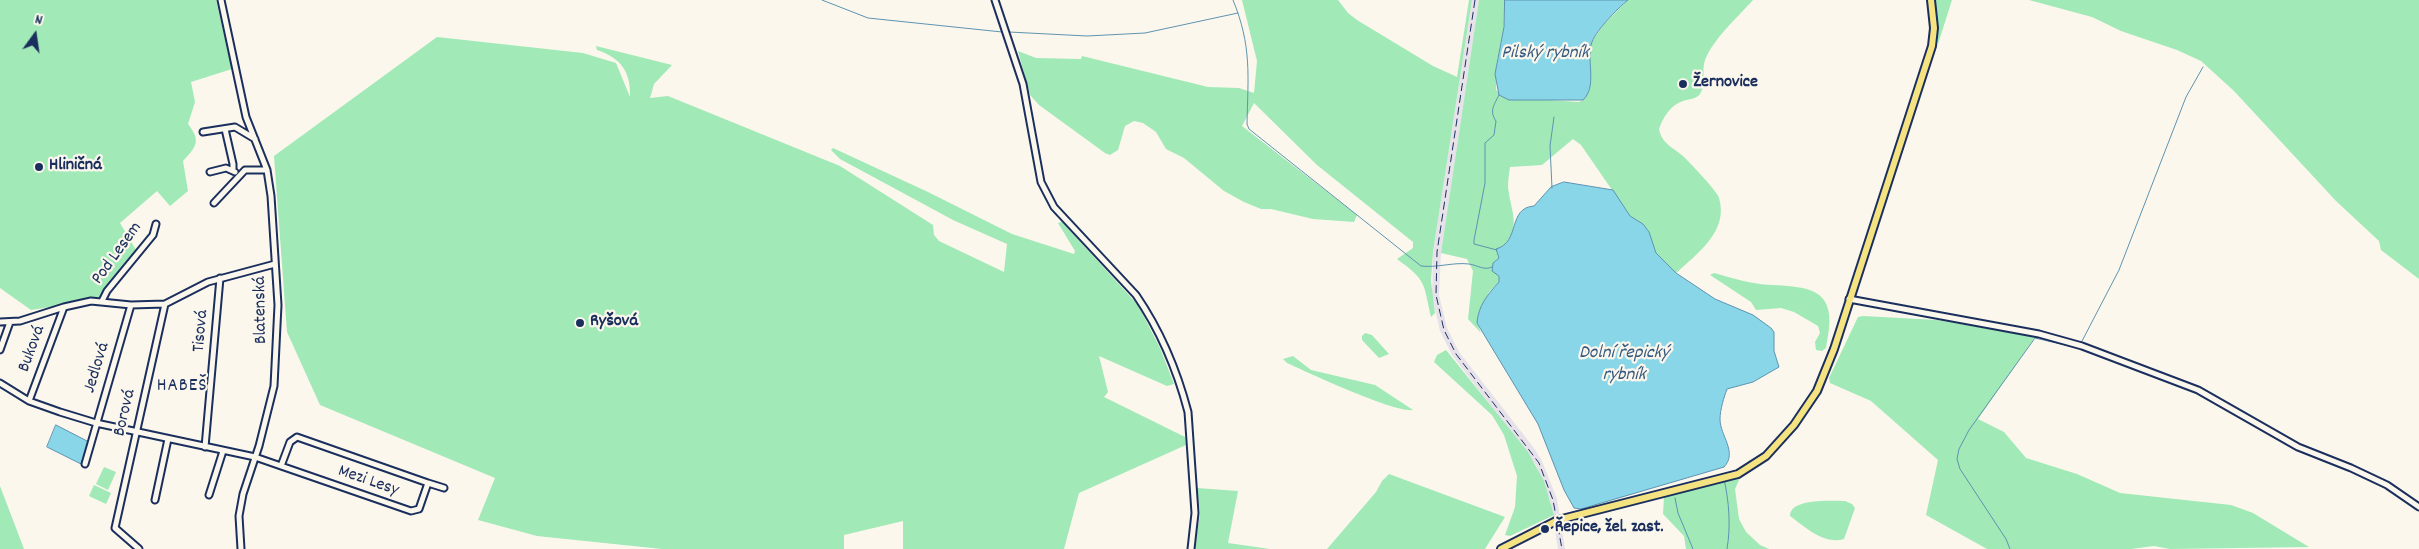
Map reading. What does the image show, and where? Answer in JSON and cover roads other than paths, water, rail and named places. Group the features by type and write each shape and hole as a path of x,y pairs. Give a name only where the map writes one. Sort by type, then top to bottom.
{"main road":[{"path":"1501,549 1558,520 1738,474 1766,456 1784,437 1817,391 1834,349 1932,46 1934,28 1931,0"}],"street":[{"name":"Blatenská","path":"221,0 246,117 267,170 278,305 277,361 274,386 255,458 243,494 239,516 241,549"},
{"path":"995,0 1023,84 1041,182 1054,207 1136,295 1147,311 1164,343 1182,389 1188,412 1193,463 1195,513 1190,549"},
{"path":"203,132 235,127 255,140"},
{"path":"225,129 233,170"},
{"path":"210,172 226,168 233,170 239,176"},
{"path":"214,203 239,176 249,169 267,170"},
{"name":"Pod Lesem","path":"102,301 107,291 154,235 156,224"},
{"path":"0,322 20,322 64,307 102,301 131,305 165,304 220,278 275,264"},
{"name":"Tisová","path":"206,447 220,278"},
{"path":"1849,299 2039,334 2082,346 2198,390 2298,447 2387,485 2419,507"},
{"name":"Borová","path":"139,549 115,528 165,304"},
{"name":"Jedlová","path":"85,464 131,305"},
{"name":"Buková","path":"29,401 64,307"},
{"path":"0,350 10,322"},
{"name":"Mezi Lesy","path":"0,383 29,401 96,423 255,458 411,511 419,509 428,483"},
{"name":"Mezi Lesy","path":"281,466 290,442 296,438 444,488"},
{"path":"155,500 168,439"},
{"path":"209,495 223,451"}],"water":[{"name":"Pilský rybník","path":"1505,0 1628,0 1606,21 1593,40 1590,52 1590,88 1583,100 1509,100 1499,95 1495,74 1504,27"},
{"name":"Dolní řepický rybník","path":"1564,182 1613,190 1630,216 1643,224 1649,232 1656,253 1676,273 1715,299 1753,315 1771,328 1774,332 1774,351 1779,367 1753,382 1727,389 1721,408 1720,419 1729,450 1728,461 1724,467 1581,509 1574,508 1564,490 1538,424 1477,323 1487,296 1499,282 1499,276 1492,271 1493,263 1499,258 1496,249 1509,240 1520,213 1526,208 1534,206 1551,187"},
{"path":"56,425 89,442 81,464 47,447"}],"waterway":[{"path":"822,0 868,18 1002,32"},
{"path":"1233,0 1243,32 1248,61 1247,124 1249,129 1421,266 1463,264 1483,268 1492,267"},
{"path":"1009,32 1087,36 1145,33 1238,13"},
{"path":"2081,343 2119,270 2186,97 2203,67"},
{"path":"1497,250 1474,244 1474,240 1485,183 1485,143 1494,135 1496,121 1493,111 1499,95"},
{"path":"1552,188 1550,146 1554,117"},
{"path":"2010,549 2006,539 1960,469 1957,459 1959,449 1969,430 2035,338 2078,348 2079,346"},
{"path":"1724,479 1729,514 1727,549"},
{"path":"1675,498 1678,513 1693,549"}],"railway":[{"path":"1475,0 1437,252 1436,295 1444,330 1456,354 1539,463 1553,500 1562,549"}],"place":[{"name":"Žernovice","path":"1683,84"},
{"name":"Hliničná","path":"39,167"},
{"name":"Ryšová","path":"580,323"},
{"name":"Řepice, žel. zast.","path":"1545,529"}],"district":[{"name":"HABEŠ","path":"182,387"}]}
